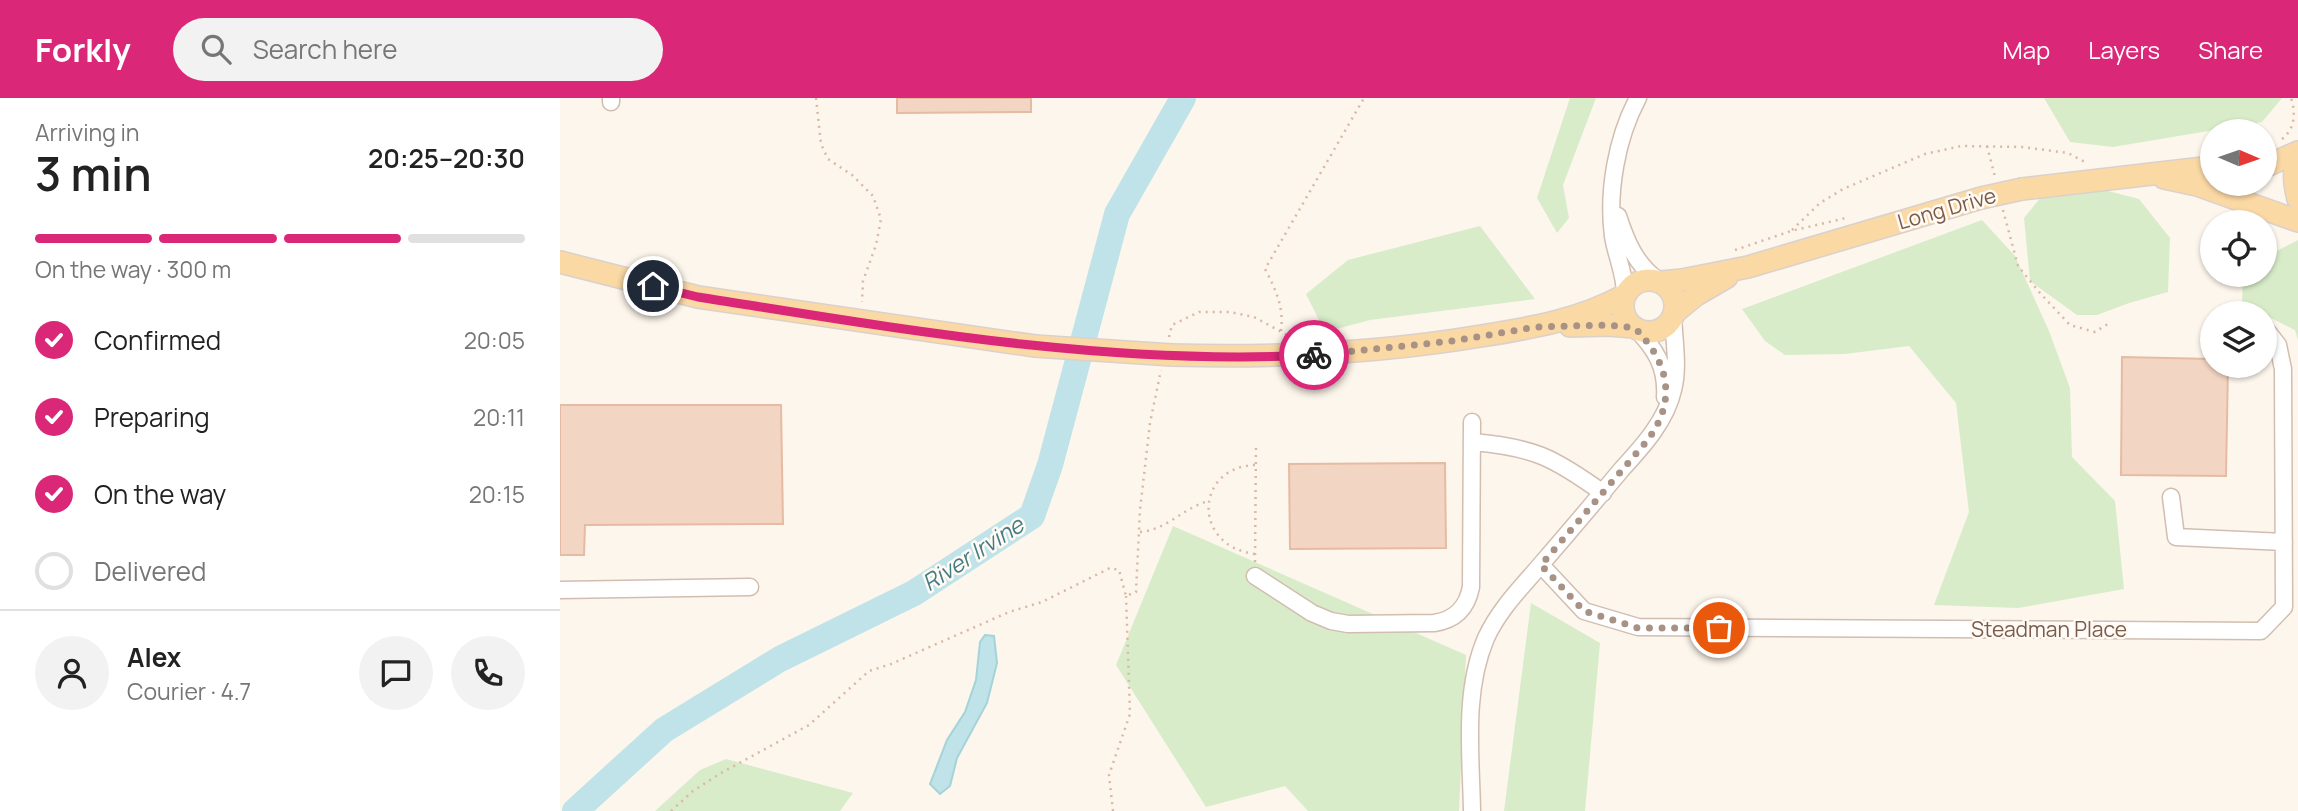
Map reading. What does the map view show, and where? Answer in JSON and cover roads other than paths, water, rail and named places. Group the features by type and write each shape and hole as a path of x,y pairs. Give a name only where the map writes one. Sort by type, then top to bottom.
{"main road":[{"path":"2277,162 2298,154"},
{"path":"2298,154 2294,167 2298,199"},
{"name":"Long Drive","path":"1659,281 1682,280 1748,267 1981,198 2022,189 2200,169"},
{"name":"Long Drive","path":"2150,175 2197,185 2298,221"},
{"path":"560,262 698,297 1035,346 1172,355 1233,357 1333,354 1453,341 1536,327 1595,310 1625,295 1636,283 1650,279 1667,286 1675,299 1674,315 1669,324 1653,332 1634,327 1596,325 1536,327"},
{"name":"Long Drive","path":"1674,315 1706,288 1748,267"},
{"path":"1625,295 1624,313 1627,321 1634,327"}],"street":[{"path":"1625,295 1623,271 1613,234 1613,200 1617,157 1638,98"},
{"path":"1613,200 1622,231 1634,255 1644,269 1659,281"},
{"path":"1472,811 1471,697 1478,661 1486,639 1504,606 1646,442 1661,420 1675,380 1674,315"},
{"path":"1634,327 1652,346 1662,367 1665,394 1661,420"},
{"name":"Steadman Place","path":"1541,565 1584,611 1638,628 2261,631 2284,607 2283,369 2277,344"},
{"path":"1255,576 1312,612 1340,623 1434,623 1449,619 1464,607 1471,587 1472,422"},
{"path":"1472,442 1511,446 1541,454 1569,469 1602,493"},
{"path":"2171,497 2176,537 2284,542"},
{"path":"560,590 750,587"}],"water":[{"path":"985,635 994,636 997,663 987,703 957,758 950,786 940,794 930,784 947,740 965,712 976,680 980,642"}],"waterway":[{"name":"River Irvine","path":"575,811 664,730 780,659 914,593 1032,516 1050,465 1117,214 1183,98"}]}
